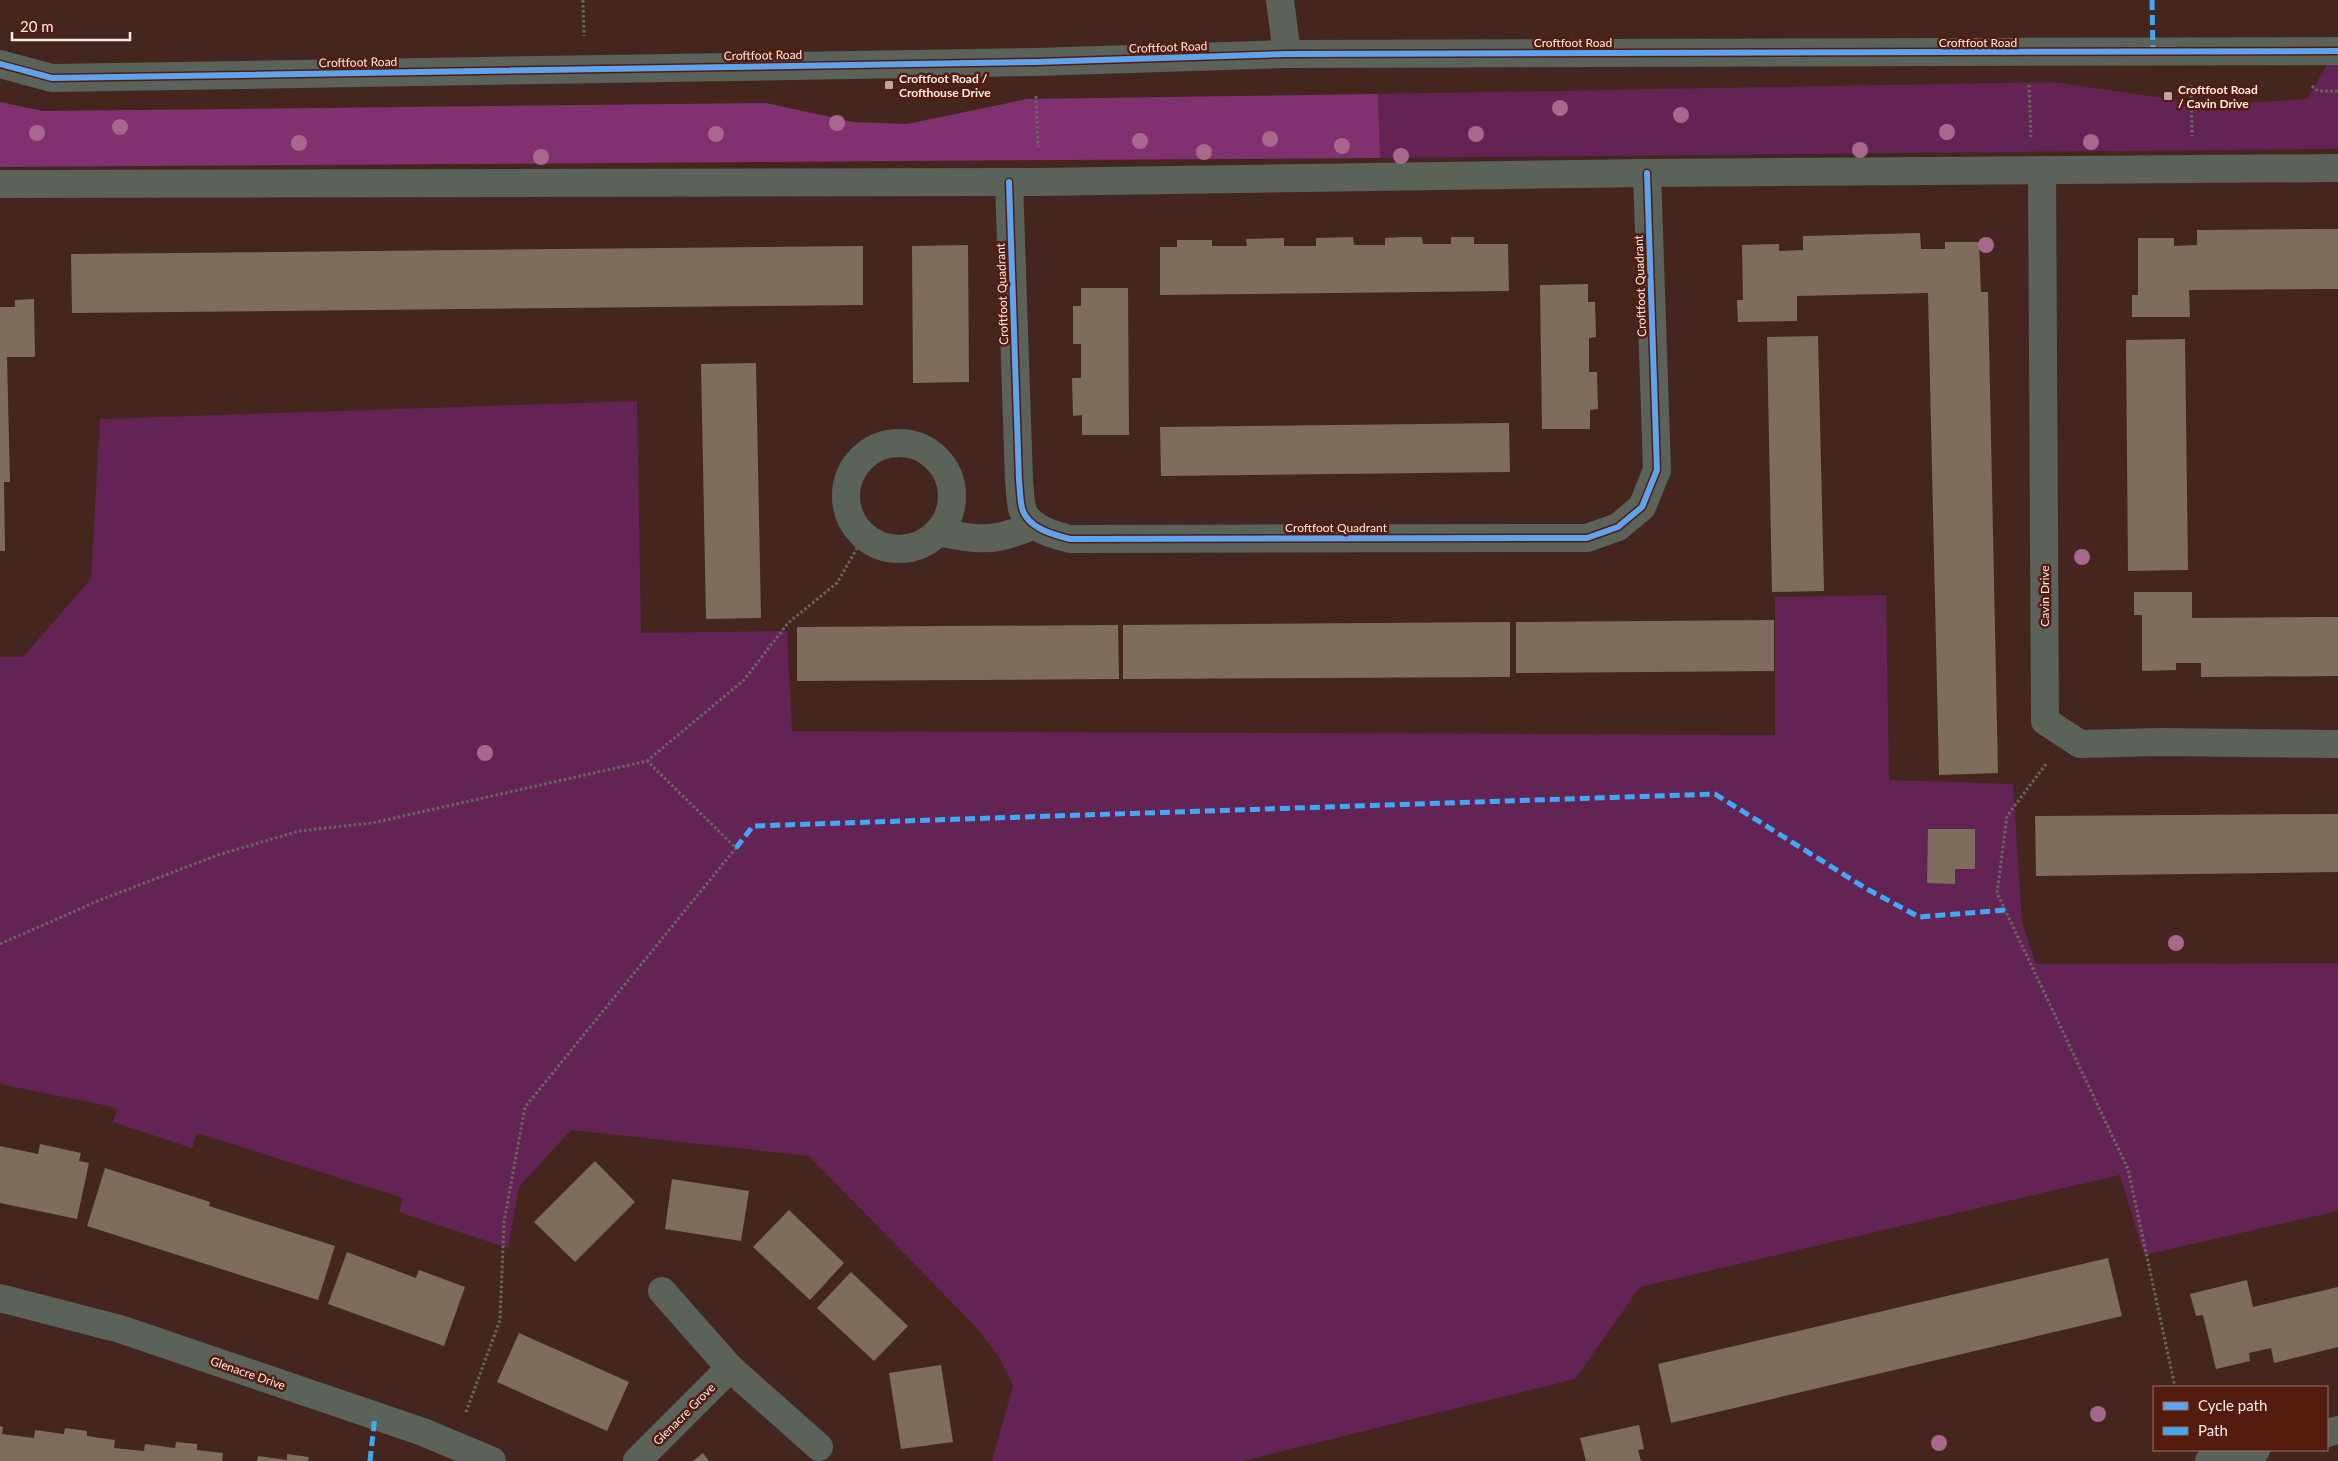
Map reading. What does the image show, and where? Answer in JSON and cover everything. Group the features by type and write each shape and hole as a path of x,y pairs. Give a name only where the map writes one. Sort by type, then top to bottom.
{"street":[{"path":"1280,0 1287,54"},
{"name":"Croftfoot Road","path":"0,64 52,78 1036,62 1287,54 2338,51"},
{"path":"0,184 1038,182 1647,173 2338,168"},
{"name":"Cavin Drive","path":"2042,170 2045,721 2080,744 2160,742 2338,744"},
{"name":"Croftfoot Quadrant","path":"1009,182 1019,480 1022,510 1035,525 1052,534 1070,539 1587,538 1618,527 1642,507 1657,470 1647,173"},
{"path":"896,442 914,444 930,452 943,465 950,481 952,499 948,516 938,532 925,542 910,548 893,549 878,545 864,536 852,522 846,505 845,487 851,470 863,456 878,446 896,442"},
{"path":"938,532 974,539 1007,537 1035,525"},
{"path":"662,1291 730,1368 819,1447"},
{"name":"Glenacre Drive","path":"0,1298 120,1329 454,1443 492,1461"},
{"name":"Glenacre Grove","path":"637,1461 730,1368"},
{"path":"2209,1461 2252,1451"}],"path":[{"path":"2190,52 2193,169"},
{"path":"2027,53 2031,141 2042,170"},
{"path":"1036,62 1038,182"},
{"path":"0,944 128,889 218,855 299,831 372,823 647,761 744,680 788,623 837,583 864,536"},
{"path":"2068,736 2007,816 1997,893 2128,1169 2175,1386"},
{"path":"454,1443 500,1320 504,1222 525,1107 736,848 647,761"}],"shaded area":[{"path":"2327,65 2338,65 2338,149 1380,158 1378,94 2053,82 2210,105 2307,99"},
{"path":"1378,94 1380,158 0,167 0,102 43,111 766,103 853,122 907,124 1027,99"},
{"path":"637,401 641,633 787,631 792,731 1775,735 1775,597 1886,595 1889,780 2013,784 2022,922 2036,964 2338,963 2338,1211 2144,1255 2120,1175 1640,1287 1575,1379 1243,1461 992,1461 1013,1386 998,1355 974,1325 809,1156 571,1130 519,1187 508,1248 399,1212 403,1198 197,1133 192,1148 113,1122 117,1108 0,1084 0,657 23,657 91,579 100,419"}],"building":[{"path":"2338,229 2338,289 2189,290 2190,317 2132,317 2132,295 2138,295 2138,238 2174,238 2174,246 2197,245 2197,230"},
{"path":"1920,233 1921,249 1945,249 1945,242 1979,242 1981,292 1988,292 1998,773 1939,775 1928,293 1797,296 1797,321 1738,322 1737,300 1743,300 1742,245 1779,244 1779,251 1803,250 1803,236"},
{"path":"1353,237 1354,245 1385,245 1385,238 1404,237 1422,237 1423,244 1451,244 1451,237 1474,237 1474,244 1508,244 1509,291 1160,295 1160,247 1177,247 1177,240 1212,240 1212,246 1247,246 1246,239 1284,238 1284,246 1316,246 1316,238"},
{"path":"968,245 969,382 913,383 912,246"},
{"path":"863,246 863,305 72,313 71,254"},
{"path":"1588,284 1588,302 1595,302 1596,337 1589,338 1589,372 1597,372 1598,409 1590,410 1590,429 1542,429 1540,285"},
{"path":"1081,288 1128,288 1129,435 1082,435 1082,415 1073,416 1072,378 1081,378 1081,344 1073,344 1073,306 1081,306"},
{"path":"34,299 35,357 7,357 10,482 4,482 5,551 0,551 0,307 15,307 15,300"},
{"path":"1818,336 1824,591 1772,592 1767,337"},
{"path":"2185,339 2188,570 2128,571 2126,340"},
{"path":"756,363 761,618 706,619 701,364"},
{"path":"1509,423 1510,472 1161,476 1160,427"},
{"path":"2134,592 2192,592 2192,618 2338,617 2338,676 2201,677 2201,663 2176,663 2176,670 2142,671 2142,615 2134,615"},
{"path":"1774,620 1774,671 1516,673 1516,622"},
{"path":"1510,622 1510,677 1123,679 1123,625"},
{"path":"1118,625 1119,679 797,681 797,627"},
{"path":"2338,814 2338,872 2036,876 2035,816"},
{"path":"1928,829 1975,829 1975,869 1955,869 1955,884 1927,883"},
{"path":"40,1144 81,1153 79,1161 89,1163 77,1219 0,1203 0,1146 38,1154"},
{"path":"595,1161 635,1202 575,1262 534,1222"},
{"path":"105,1168 210,1202 209,1206 335,1246 318,1300 87,1226"},
{"path":"672,1179 749,1191 741,1241 665,1229"},
{"path":"789,1210 844,1263 810,1300 753,1247"},
{"path":"347,1252 416,1278 419,1270 465,1287 444,1346 328,1304"},
{"path":"2108,1258 2122,1316 1671,1423 1658,1364"},
{"path":"851,1272 908,1326 874,1361 817,1308"},
{"path":"2247,1280 2253,1307 2338,1287 2338,1347 2274,1363 2271,1348 2249,1353 2250,1361 2216,1369 2203,1315 2196,1316 2190,1294"},
{"path":"519,1333 629,1382 607,1431 497,1382"},
{"path":"941,1365 953,1442 901,1449 889,1373"},
{"path":"1639,1425 1644,1449 1638,1450 1641,1461 1586,1461 1580,1438"},
{"path":"0,1426 3,1427 2,1434 34,1438 35,1430 64,1434 65,1428 87,1431 87,1436 115,1440 114,1448 144,1451 145,1444 175,1448 176,1442 197,1444 197,1450 223,1453 222,1461 0,1461"},
{"path":"703,1453 709,1461 693,1461"},
{"path":"287,1454 309,1457 308,1461 257,1461 258,1456 287,1460"}],"marked path":[{"path":"2152,0 2153,52"},
{"path":"736,848 753,826 1715,794 1867,889 1919,917 2005,910"},
{"path":"370,1461 375,1416"}],"cycle path":[{"path":"0,64 52,78 1036,62 1287,54 2338,51"},
{"path":"1009,182 1020,498 1025,515 1035,526 1049,533 1070,539 1587,538 1618,527 1642,507 1657,470 1647,173"}],"place":[{"name":"Croftfoot Road / Crofthouse Drive","path":"889,85"},
{"name":"Croftfoot Road / Cavin Drive","path":"2168,96"}]}
